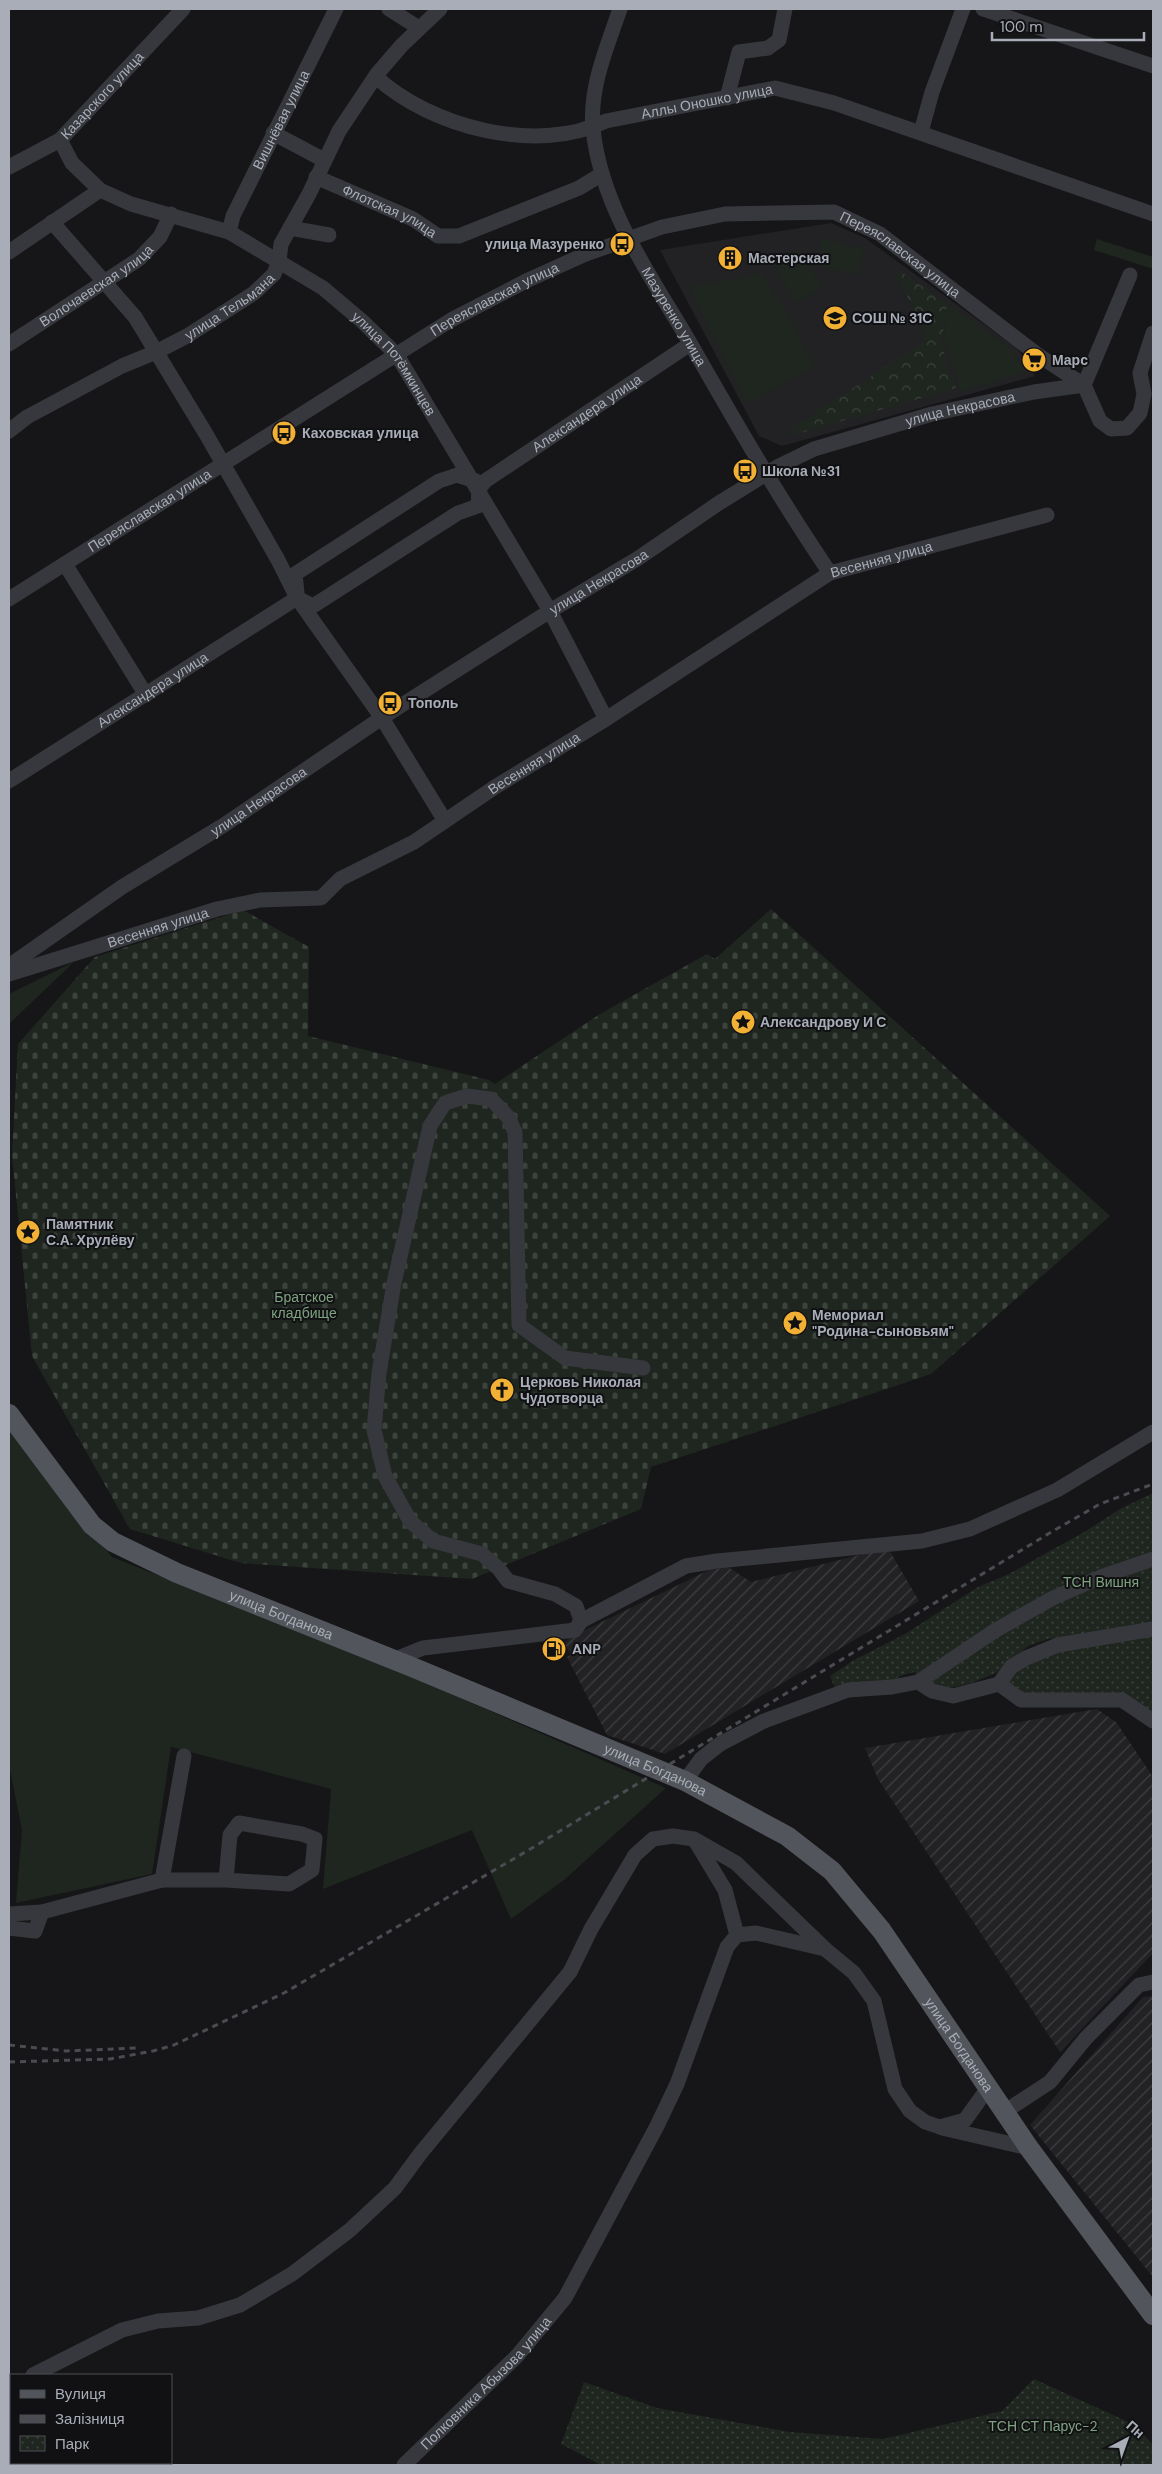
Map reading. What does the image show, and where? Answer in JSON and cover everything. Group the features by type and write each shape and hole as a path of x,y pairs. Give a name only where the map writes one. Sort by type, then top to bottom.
{"main road":[{"name":"улица Богданова","path":"9,1414 92,1525 113,1542 177,1573 685,1781 787,1836 832,1871 882,1931 1029,2148 1153,2315"}],"street":[{"name":"Казарского улица","path":"9,167 60,140 183,9"},
{"name":"Вишнёвая улица","path":"229,232 233,216 336,9"},
{"path":"389,9 419,28"},
{"name":"улица Тельмана","path":"9,431 27,417 122,366 156,352 219,317 254,293 274,274 279,261 281,244 309,194 338,131 376,77 419,28 440,9"},
{"name":"Мазуренко улица","path":"620,9 594,90 592,127 607,192 629,239 766,474 830,573"},
{"path":"727,98 739,52 768,48 779,40 785,9"},
{"path":"921,132 932,92 964,9"},
{"path":"983,9 1153,66"},
{"name":"Аллы Оношко улица","path":"376,77 393,92 445,119 498,134 546,135 592,127 606,121 775,88 834,102 1153,213"},
{"path":"273,133 324,160"},
{"name":"улица Потёмкинцев","path":"60,140 72,163 100,190 131,204 229,232 323,288 362,321 397,355 479,484 550,611 606,718"},
{"name":"Флотская улица","path":"316,177 413,219 438,236 459,236 571,191 602,174"},
{"path":"9,252 100,190"},
{"name":"Переяславская улица","path":"9,599 451,320 528,280 586,254 662,227 725,214 834,212 880,234 1038,355 1084,385"},
{"name":"Волочаевская улица","path":"9,344 139,259 160,237 171,214"},
{"path":"52,222 135,317 278,560 297,598 382,718 445,821"},
{"path":"290,228 329,235"},
{"path":"1130,275 1084,385 1100,421 1111,429 1127,428 1153,398"},
{"path":"1140,413 1144,394 1140,373 1153,333"},
{"name":"Александера улица","path":"479,484 690,344"},
{"name":"улица Некрасова","path":"9,966 122,887 224,825 382,718 550,611 637,559 766,474 814,449 882,428 985,402 1084,385"},
{"path":"457,475 479,484 478,506 458,513 313,606 297,598 296,574 439,480 457,475"},
{"name":"Весенняя улица","path":"9,974 217,909 260,900 321,898 340,879 414,842 830,573 1048,515"},
{"path":"65,564 146,695"},
{"name":"Александера улица","path":"9,781 297,598"},
{"path":"581,1621 576,1606 555,1594 508,1581 499,1569 482,1554 433,1541 410,1521 385,1476 374,1430 378,1373 394,1283 430,1126 445,1103 467,1096 491,1099 508,1117 514,1132 519,1325 565,1358 642,1368"},
{"path":"393,1660 423,1648 575,1630 581,1621 686,1566 717,1561 922,1541 970,1529 1056,1490 1153,1432"},
{"path":"685,1781 701,1758 720,1744 764,1721 848,1690 892,1687 918,1682 996,1630 1053,1598 1103,1576 1153,1559"},
{"path":"918,1682 932,1691 953,1696 999,1684 1011,1667 1026,1658 1058,1645 1153,1630"},
{"path":"999,1684 1021,1700 1122,1700 1153,1721"},
{"path":"162,1880 184,1756"},
{"path":"9,1914 42,1912 162,1880 226,1880 289,1884 312,1870 315,1839 302,1834 239,1823 230,1835 226,1880"},
{"path":"35,2374 122,2330 158,2321 198,2318 240,2305 292,2274 350,2230 395,2188 420,2154 570,1972 591,1929 635,1854 653,1839 673,1836 694,1839 736,1863 825,1949 854,1974 874,2001 895,2089 910,2111 925,2122 940,2127 1029,2148"},
{"path":"694,1839 725,1890 737,1935 756,1933 825,1949"},
{"path":"9,1928 35,1931 42,1912"},
{"name":"Полковника Абызова улица","path":"404,2465 517,2356 565,2298 657,2126 677,2084 727,1946 737,1935"},
{"path":"1004,2112 1050,2082 1086,2038 1139,1985 1153,1982"},
{"path":"940,2127 965,2120 988,2088"}],"shaded area":[{"name":"СОШ № 31С","path":"831,223 865,238 1018,349 1035,376 782,446 759,436 660,250"},
{"path":"888,1548 919,1601 665,1754 607,1735 567,1657 571,1655 564,1642 575,1635 709,1570 728,1567 751,1582"},
{"path":"1097,1709 1116,1722 1153,1777 1153,1953 1060,2052 878,1779 865,1748"},
{"path":"1153,1996 1153,2277 1030,2125 1143,1997"}],"green space":[{"path":"822,238 864,249 857,275 815,264"},
{"path":"1097,239 1153,257 1153,269 1094,250"},
{"path":"799,250 822,288 796,303 774,264"},
{"path":"900,271 947,304 942,341 945,360 956,388 790,436 793,427 924,342 922,322 894,274"},
{"path":"762,274 791,318 814,367 747,404 690,287"},
{"path":"948,304 1011,349 1025,372 961,392 944,340"},
{"name":"Братское кладбище","path":"771,909 1110,1216 931,1374 651,1467 641,1509 472,1579 241,1563 130,1529 32,1356 12,1155 18,1044 95,957 243,910 309,947 308,1036 489,1080 495,1084 600,1014 707,954 715,959"},
{"path":"74,962 9,1024 9,994"},
{"path":"9,1429 112,1557 394,1669 666,1788 564,1880 511,1919 472,1830 323,1889 331,1789 171,1747 152,1874 16,1903 22,1830 9,1765"},
{"name":"ТСН Вишня","path":"1153,1493 1153,1628 1048,1639 1028,1646 996,1673 971,1683 946,1689 927,1683 914,1672 900,1676 887,1685 836,1691 830,1676 854,1660 905,1634 978,1587 1009,1574 1086,1531 1120,1509"},
{"path":"1153,1631 1153,1717 1123,1698 1023,1697 1006,1685 1014,1671 1057,1651"},
{"name":"ТСН СТ Парус-2","path":"1034,2379 1135,2425 1153,2445 1153,2465 601,2465 561,2444 584,2382 657,2408 790,2432 883,2439 1002,2411"}],"railway":[{"path":"9,2062 110,2059 153,2051 174,2045 284,1993 527,1851 1048,1534 1100,1504 1153,1484"},
{"path":"9,2045 66,2051 136,2048"}],"place":[{"name":"улица Мазуренко","path":"622,244"},
{"name":"Мастерская","path":"730,258"},
{"name":"СОШ № 31С","path":"835,318"},
{"name":"Марс","path":"1034,360"},
{"name":"Каховская улица","path":"284,433"},
{"name":"Школа №31","path":"745,471"},
{"name":"Тополь","path":"390,703"},
{"name":"Александрову И С","path":"743,1022"},
{"name":"Памятник С.А. Хрулёву","path":"28,1232"},
{"name":"Мемориал \"Родина-сыновьям\"","path":"795,1323"},
{"name":"Церковь Николая Чудотворца","path":"502,1390"},
{"name":"ANP","path":"554,1649"}]}
